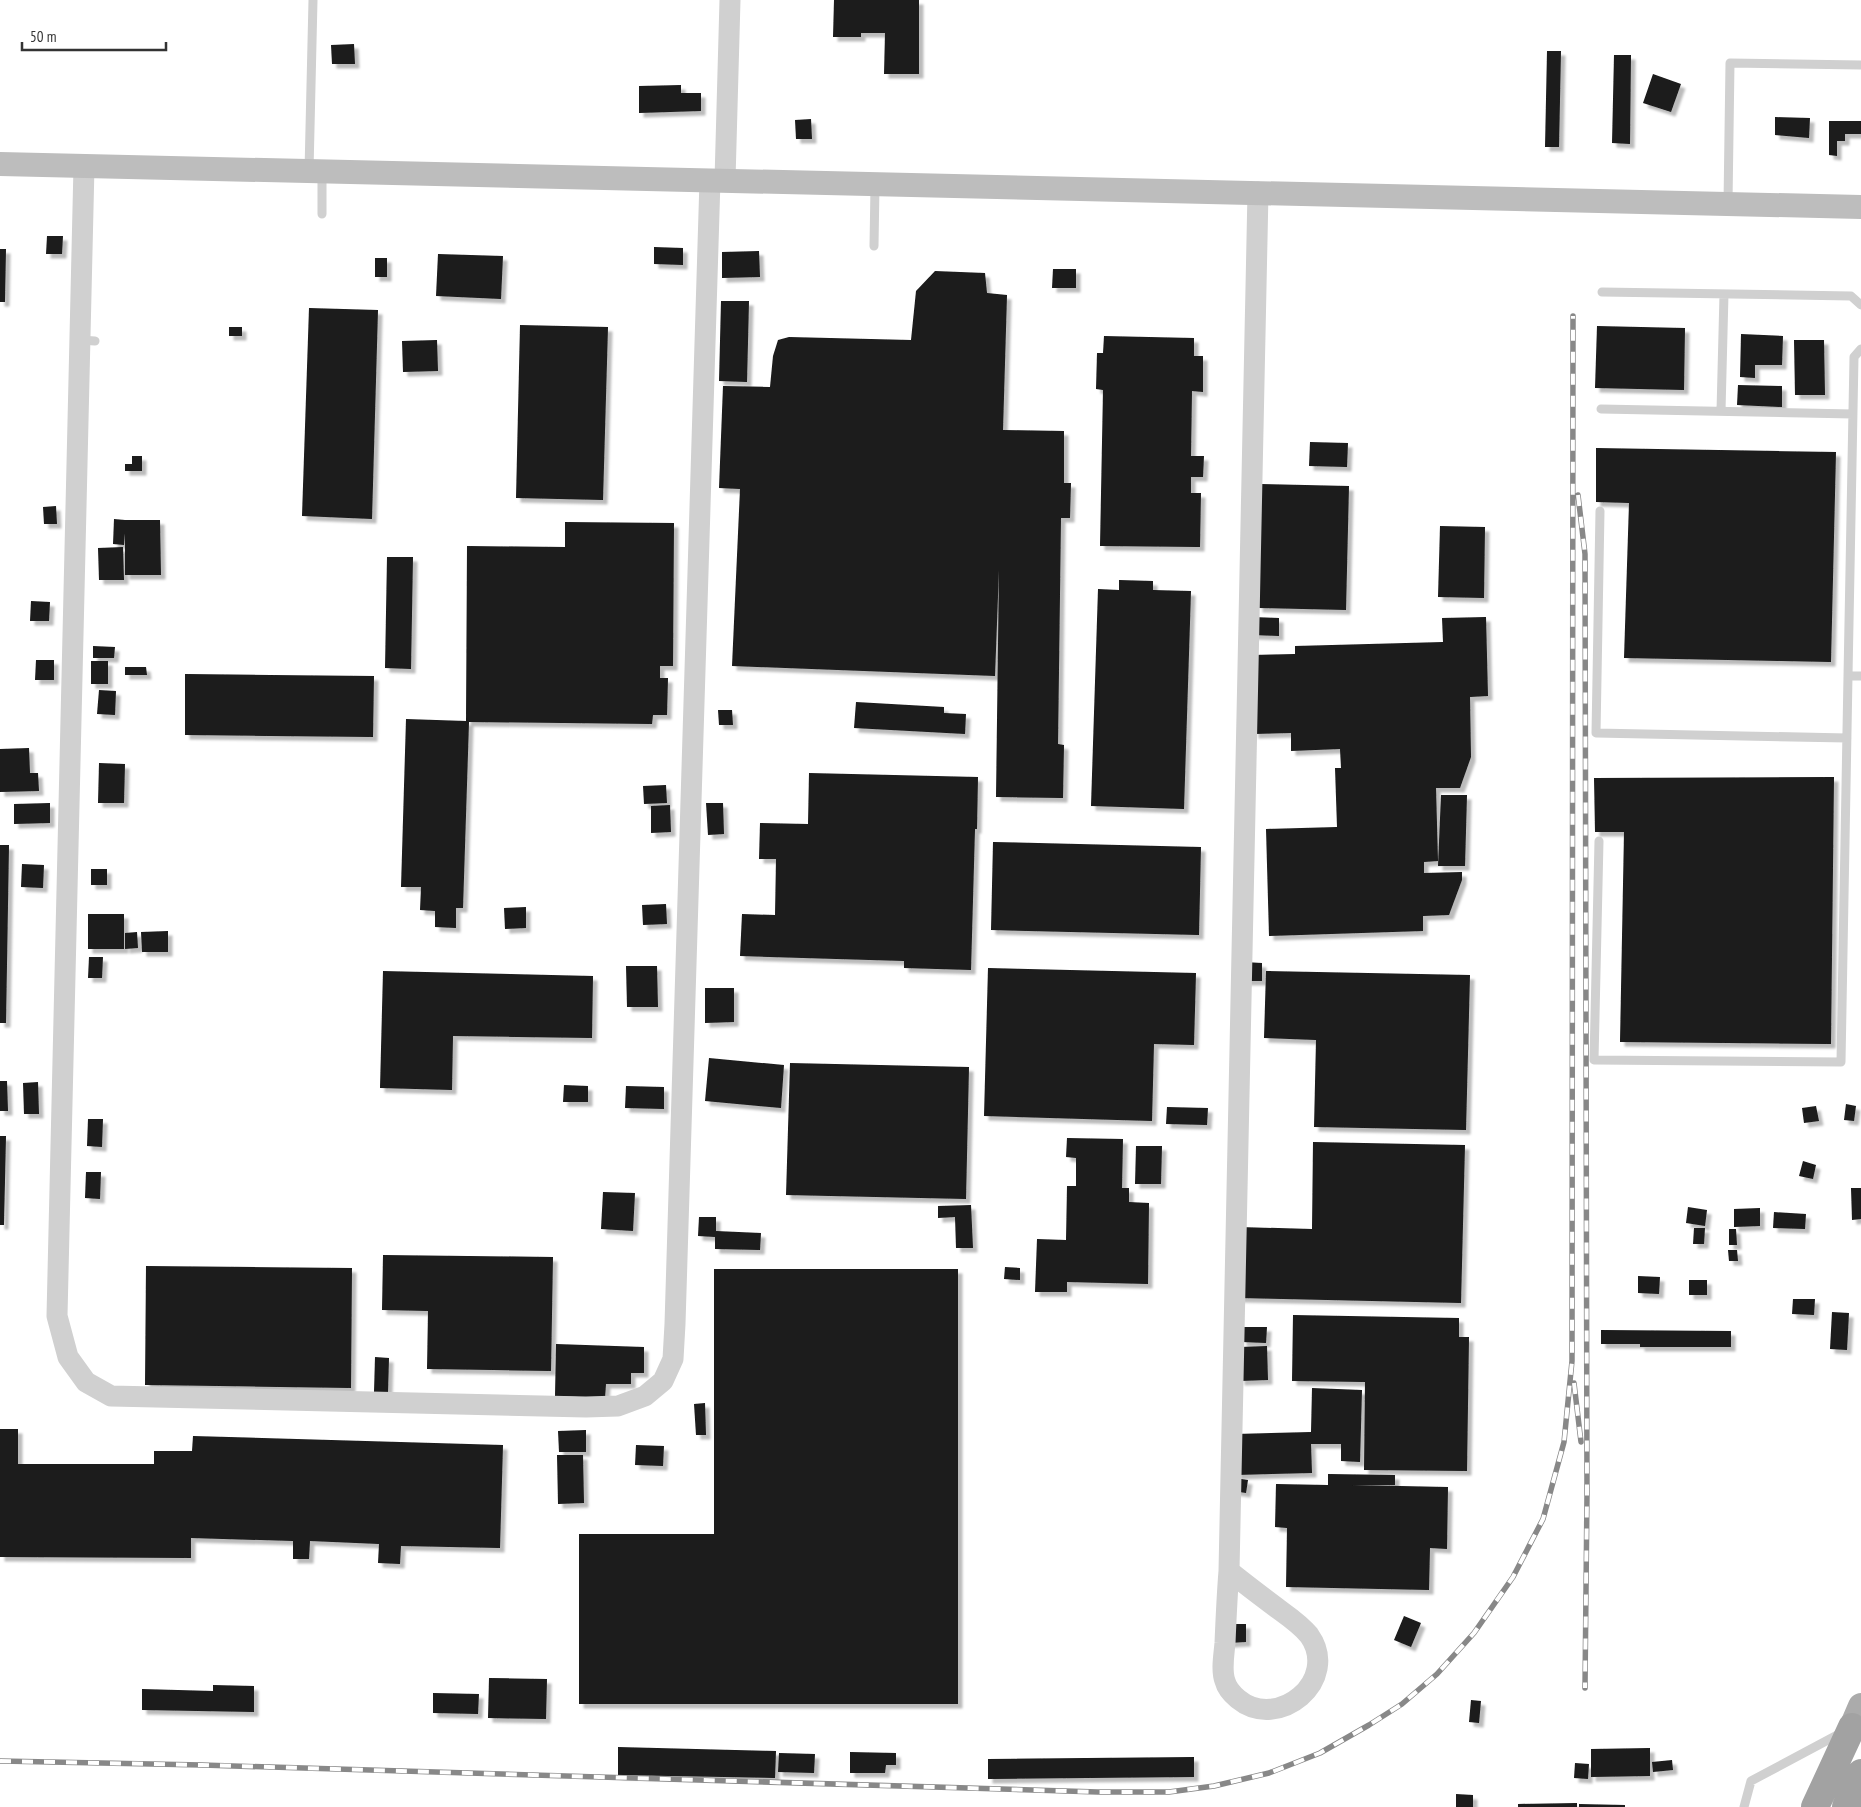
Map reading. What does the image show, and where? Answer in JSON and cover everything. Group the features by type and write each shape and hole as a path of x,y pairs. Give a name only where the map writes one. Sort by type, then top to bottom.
{"highway":[{"path":"1816,1807 1859,1724"}],"main road":[{"path":"0,164 1861,207"}],"street":[{"path":"84,166 88,341 57,1316 68,1357 86,1382 111,1396 586,1407 618,1406 645,1396 663,1381 672,1359 717,180 730,0"},
{"path":"1229,1571 1297,1623 1316,1648 1318,1657 1313,1681 1308,1690 1298,1699 1287,1705 1266,1710 1253,1707 1237,1698 1229,1690 1223,1672 1229,1571 1258,192"}],"lane":[{"path":"313,0 315,171 322,214"},
{"path":"1728,203 1730,63 1861,65"},
{"path":"874,246 876,184"},
{"path":"1602,292 1851,296 1861,306"},
{"path":"1721,411 1724,294"},
{"path":"1599,841 1594,1060 1841,1062 1854,357 1861,349"},
{"path":"1601,409 1853,414"},
{"path":"1600,511 1596,733 1847,738"},
{"path":"1848,676 1861,676"},
{"path":"1744,1807 1751,1781 1859,1724"}],"building":[{"path":"834,0 919,0 919,74 884,74 885,33 861,33 861,37 833,37"},
{"path":"354,44 355,64 332,64 331,45"},
{"path":"1547,51 1561,51 1559,147 1545,147"},
{"path":"1614,55 1631,55 1630,144 1612,143"},
{"path":"1653,74 1681,84 1671,112 1643,103"},
{"path":"681,85 681,93 701,93 701,111 639,113 639,86"},
{"path":"1775,117 1810,118 1809,138 1775,135"},
{"path":"811,119 812,139 796,139 795,120"},
{"path":"1829,121 1861,121 1861,134 1845,134 1845,141 1837,141 1837,156 1829,155"},
{"path":"47,236 63,236 62,254 46,254"},
{"path":"654,247 683,248 683,265 654,264"},
{"path":"0,249 6,249 5,302 0,302"},
{"path":"759,251 760,277 722,278 722,252"},
{"path":"438,254 503,256 501,299 436,296"},
{"path":"375,258 387,258 387,277 375,277"},
{"path":"1053,269 1076,269 1076,288 1052,288"},
{"path":"935,271 985,273 987,293 1007,295 1003,430 1064,431 1064,483 1071,483 1070,518 1061,518 1058,744 1064,745 1063,798 996,797 999,569 995,676 732,666 740,489 719,488 723,386 770,387 773,356 778,340 789,337 911,340 916,291"},
{"path":"721,301 749,301 747,382 719,381"},
{"path":"309,308 378,310 372,519 302,516"},
{"path":"520,325 608,327 603,500 516,498"},
{"path":"1597,326 1685,328 1684,390 1595,388"},
{"path":"229,327 242,327 242,336 229,336"},
{"path":"1741,334 1783,336 1782,365 1755,365 1755,378 1740,377"},
{"path":"1104,336 1194,338 1194,356 1203,356 1203,392 1192,391 1191,456 1204,456 1203,477 1191,477 1191,493 1201,493 1200,547 1100,546 1103,390 1096,389 1097,353 1103,353"},
{"path":"437,340 438,371 403,372 402,341"},
{"path":"1794,340 1824,340 1825,395 1795,395"},
{"path":"1738,385 1782,386 1782,407 1737,405"},
{"path":"1310,442 1348,443 1347,467 1309,466"},
{"path":"1596,448 1836,452 1831,662 1624,658 1629,503 1596,502"},
{"path":"132,456 142,456 142,471 125,471 125,464 132,464"},
{"path":"1260,484 1349,486 1346,610 1258,608"},
{"path":"56,506 57,524 44,524 43,507"},
{"path":"114,519 160,520 161,575 125,575 125,533 124,545 113,544"},
{"path":"565,522 674,523 673,666 660,666 660,678 668,678 667,715 653,715 652,724 469,722 463,908 456,908 456,928 435,927 435,911 420,910 421,887 401,887 406,719 466,721 467,546 565,547"},
{"path":"1440,526 1485,527 1484,598 1438,597"},
{"path":"123,547 124,580 99,580 98,548"},
{"path":"387,557 413,557 411,669 385,668"},
{"path":"1119,580 1153,581 1153,590 1191,591 1184,809 1091,806 1098,589 1119,590"},
{"path":"31,601 50,602 49,621 30,621"},
{"path":"1253,617 1279,618 1279,636 1252,635"},
{"path":"1486,617 1488,696 1470,697 1471,757 1460,788 1436,788 1438,861 1424,862 1424,873 1462,872 1462,880 1449,915 1423,916 1423,931 1269,936 1266,829 1337,827 1335,768 1341,768 1340,749 1291,751 1291,733 1254,734 1252,655 1295,654 1295,646 1443,642 1442,618"},
{"path":"93,646 115,647 114,658 93,658"},
{"path":"36,660 54,660 54,680 35,680"},
{"path":"91,661 108,661 108,684 91,684"},
{"path":"125,667 146,667 147,675 125,675"},
{"path":"185,674 374,676 373,737 185,735"},
{"path":"99,690 116,691 115,715 97,714"},
{"path":"856,702 944,707 944,713 966,714 965,734 854,728"},
{"path":"718,710 732,710 733,725 719,725"},
{"path":"29,748 30,773 38,773 39,791 0,792 0,749"},
{"path":"99,763 125,764 124,803 98,803"},
{"path":"809,773 978,777 971,970 904,968 904,961 740,956 742,914 775,915 776,859 759,859 760,823 808,824"},
{"path":"1834,777 1831,1044 1620,1042 1624,832 1595,832 1594,778"},
{"path":"666,785 667,803 644,804 643,786"},
{"path":"1441,795 1467,795 1465,866 1438,866"},
{"path":"50,803 50,823 14,824 14,804"},
{"path":"706,803 723,803 724,834 708,835"},
{"path":"670,805 671,832 651,833 651,806"},
{"path":"993,842 1201,847 1199,935 991,930"},
{"path":"0,845 9,845 6,1023 0,1023"},
{"path":"22,864 44,865 43,888 21,887"},
{"path":"91,869 107,869 107,885 91,885"},
{"path":"666,904 667,924 643,925 642,905"},
{"path":"526,907 526,928 505,929 504,908"},
{"path":"88,914 124,914 124,949 88,949"},
{"path":"168,931 168,952 142,952 141,932"},
{"path":"137,932 138,948 125,949 125,933"},
{"path":"89,957 103,957 102,978 88,978"},
{"path":"1244,962 1262,963 1262,981 1243,981"},
{"path":"626,966 657,966 658,1007 627,1007"},
{"path":"988,968 1196,973 1194,1045 1154,1044 1152,1121 984,1116"},
{"path":"383,971 593,976 592,1038 453,1036 452,1090 380,1088"},
{"path":"1266,971 1470,975 1466,1130 1314,1127 1316,1040 1264,1038"},
{"path":"705,988 734,988 734,1022 705,1023"},
{"path":"709,1058 784,1065 781,1108 705,1101"},
{"path":"790,1063 969,1067 966,1199 786,1195"},
{"path":"0,1081 7,1081 8,1111 0,1111"},
{"path":"38,1082 39,1114 24,1114 23,1083"},
{"path":"564,1085 588,1086 588,1102 563,1102"},
{"path":"626,1086 664,1087 664,1109 625,1108"},
{"path":"1846,1104 1856,1106 1854,1121 1844,1120"},
{"path":"1816,1106 1819,1121 1804,1123 1802,1108"},
{"path":"1167,1107 1208,1108 1207,1125 1166,1124"},
{"path":"88,1119 103,1119 102,1147 87,1146"},
{"path":"0,1136 6,1136 4,1225 0,1225"},
{"path":"1067,1138 1123,1139 1122,1188 1129,1188 1129,1202 1149,1203 1148,1284 1067,1282 1067,1292 1035,1292 1037,1239 1066,1240 1067,1186 1076,1186 1076,1158 1066,1157"},
{"path":"1313,1142 1465,1145 1461,1303 1239,1298 1240,1227 1312,1229"},
{"path":"1136,1146 1162,1146 1161,1184 1135,1184"},
{"path":"1803,1161 1816,1165 1813,1179 1799,1176"},
{"path":"86,1172 101,1172 100,1199 85,1198"},
{"path":"1851,1188 1861,1188 1861,1219 1852,1220"},
{"path":"603,1192 635,1193 633,1231 601,1229"},
{"path":"971,1205 973,1248 956,1248 955,1217 938,1218 938,1206"},
{"path":"1688,1207 1707,1210 1705,1226 1686,1223"},
{"path":"1760,1208 1760,1226 1734,1227 1734,1209"},
{"path":"1774,1212 1806,1214 1805,1229 1773,1228"},
{"path":"699,1217 716,1217 716,1231 761,1233 760,1250 715,1249 715,1237 698,1236"},
{"path":"1694,1228 1705,1228 1704,1244 1693,1244"},
{"path":"1729,1229 1736,1229 1737,1245 1729,1245"},
{"path":"1728,1250 1737,1250 1738,1261 1729,1261"},
{"path":"383,1255 553,1257 551,1371 427,1369 428,1311 382,1310"},
{"path":"146,1266 352,1268 351,1388 145,1385"},
{"path":"1005,1267 1020,1268 1020,1280 1004,1279"},
{"path":"714,1269 958,1269 958,1704 579,1704 579,1534 714,1534"},
{"path":"1638,1276 1660,1277 1659,1294 1638,1293"},
{"path":"1689,1280 1707,1280 1707,1295 1689,1295"},
{"path":"1793,1299 1815,1299 1814,1315 1792,1314"},
{"path":"1832,1312 1849,1313 1847,1350 1830,1349"},
{"path":"1293,1315 1459,1318 1459,1337 1469,1337 1467,1471 1364,1470 1365,1382 1292,1381"},
{"path":"1242,1327 1267,1327 1266,1343 1242,1342"},
{"path":"1601,1330 1731,1331 1731,1347 1640,1347 1640,1344 1601,1344"},
{"path":"556,1344 644,1347 644,1373 631,1373 631,1384 606,1384 605,1398 555,1396"},
{"path":"1267,1346 1268,1380 1240,1381 1239,1347"},
{"path":"375,1357 389,1358 388,1392 374,1392"},
{"path":"1312,1388 1362,1390 1360,1462 1341,1461 1341,1444 1311,1444 1312,1473 1236,1475 1235,1434 1311,1432"},
{"path":"705,1403 706,1435 696,1435 694,1404"},
{"path":"0,1429 18,1429 18,1464 154,1464 154,1451 192,1451 193,1436 503,1445 500,1548 401,1546 400,1564 378,1563 379,1544 310,1541 309,1559 293,1559 293,1541 191,1538 191,1558 0,1557"},
{"path":"586,1430 586,1452 559,1452 558,1431"},
{"path":"636,1445 664,1446 663,1466 635,1465"},
{"path":"557,1455 583,1455 584,1503 558,1504"},
{"path":"1328,1474 1395,1475 1395,1485 1352,1485 1448,1487 1447,1549 1430,1548 1429,1590 1286,1587 1287,1528 1275,1527 1276,1484 1328,1485"},
{"path":"1235,1478 1248,1480 1246,1493 1233,1491"},
{"path":"1404,1616 1421,1623 1411,1647 1394,1640"},
{"path":"1228,1624 1246,1624 1246,1642 1228,1643"},
{"path":"489,1678 547,1679 546,1719 488,1718"},
{"path":"213,1685 254,1686 254,1712 142,1710 142,1689 213,1691"},
{"path":"433,1693 479,1694 478,1714 433,1713"},
{"path":"1471,1700 1481,1701 1479,1723 1469,1722"},
{"path":"618,1747 776,1751 775,1778 618,1775"},
{"path":"1650,1748 1650,1776 1591,1777 1591,1749"},
{"path":"850,1752 896,1753 896,1765 886,1765 885,1773 850,1773"},
{"path":"779,1753 815,1754 814,1773 778,1772"},
{"path":"1194,1757 1194,1777 988,1779 988,1759"},
{"path":"1672,1760 1673,1770 1653,1772 1652,1762"},
{"path":"1575,1763 1589,1764 1588,1779 1574,1778"},
{"path":"1456,1794 1473,1795 1473,1807 1456,1807"},
{"path":"1577,1803 1577,1807 1518,1807 1518,1804"},
{"path":"1579,1804 1625,1805 1625,1807 1579,1807"}],"railway":[{"path":"0,1761 202,1765 1098,1792 1169,1792 1214,1786 1269,1773 1320,1753 1402,1704 1437,1674 1474,1633 1513,1577 1543,1519 1564,1442 1572,1361 1573,316"},
{"path":"1578,495 1585,554 1587,1494 1585,1688"},
{"path":"1574,1383 1581,1442"}]}
